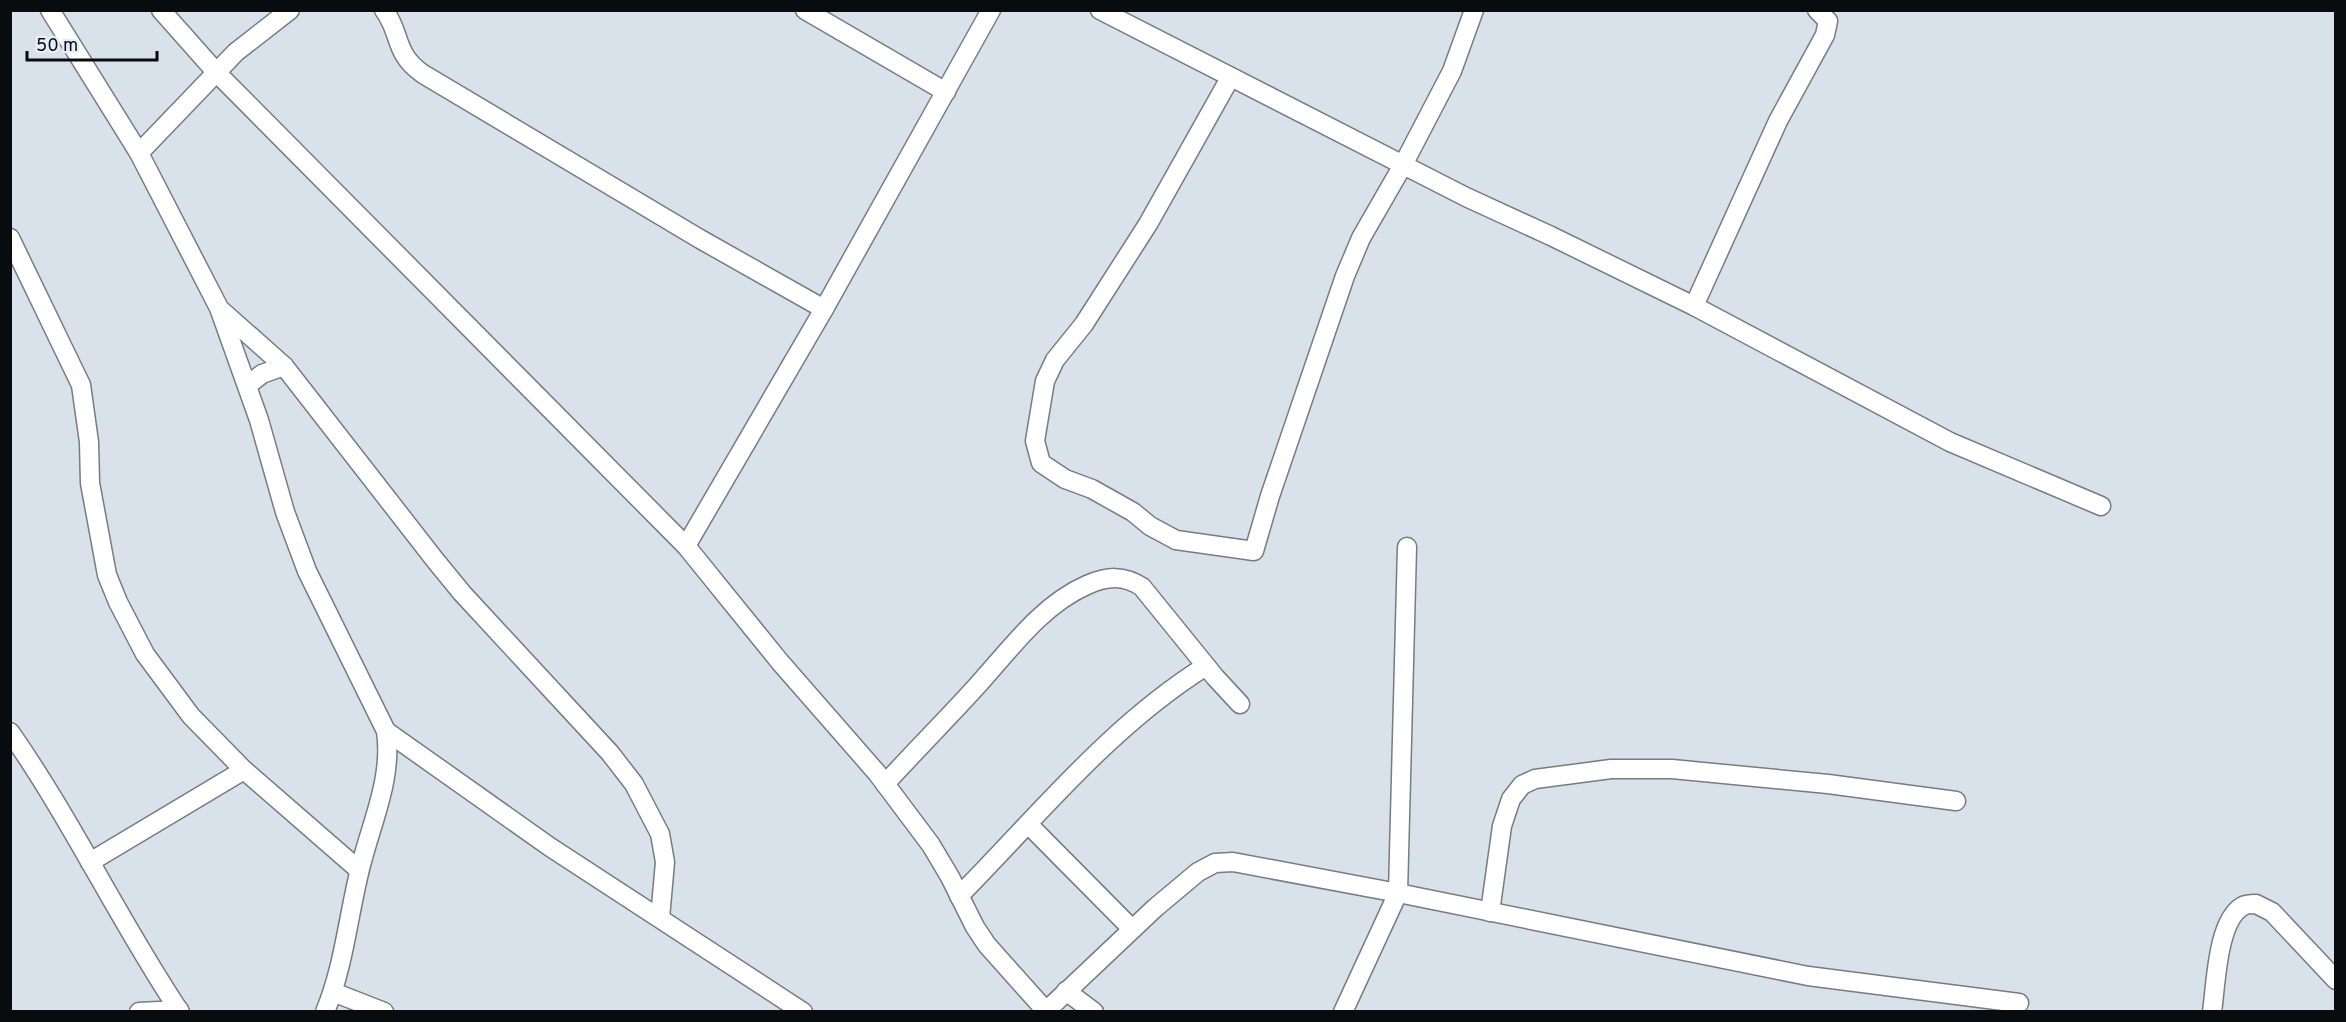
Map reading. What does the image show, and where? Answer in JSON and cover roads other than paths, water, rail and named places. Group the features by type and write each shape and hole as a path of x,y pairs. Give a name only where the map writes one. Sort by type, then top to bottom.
{"street":[{"path":"50,10 139,153 219,308 248,385 285,512 307,571 386,731 387,769 359,870 333,992 325,1011"},
{"path":"161,10 216,72 686,546 780,662 885,784 931,845 987,945 1046,1011 1132,929 1198,872 1215,862 1233,862 1398,893 1808,976 2019,1003"},
{"path":"139,153 216,72 251,39 290,10"},
{"path":"384,10 402,53 410,65 423,74 700,239 824,309"},
{"path":"805,10 946,92"},
{"path":"686,546 824,309 991,10"},
{"path":"1100,10 1403,165 1694,306 1950,442 2102,506"},
{"path":"1230,78 1148,224 1084,324 1055,360 1045,381 1035,441 1041,463 1065,479 1092,489 1133,512 1150,526 1176,540 1254,551 1270,496 1345,276 1361,238 1403,165 1452,71 1474,10"},
{"path":"1694,306 1778,121 1826,35 1828,21 1817,10"},
{"path":"10,238 81,385 89,442 90,483 107,575 145,654 191,716 244,770 359,870"},
{"path":"219,308 284,366 462,593 610,753 634,784 660,834 664,862 660,918"},
{"path":"248,385 262,374 284,366"},
{"path":"1343,1011 1398,893 1407,547"},
{"path":"885,784 1047,611 1086,585 1118,577 1131,580 1143,587 1206,666 1240,704"},
{"path":"959,896 1119,731 1177,684 1206,666"},
{"path":"386,731 550,847 803,1011"},
{"path":"10,732 51,794 149,964 179,1011"},
{"path":"1490,912 1502,826 1511,799 1522,785 1535,779 1611,769 1672,769 1828,784 1956,801"},
{"path":"90,861 244,770"},
{"path":"1028,824 1132,929"},
{"path":"2212,1011 2220,944 2226,926 2242,906 2256,904 2272,912 2336,980"},
{"path":"1066,991 1094,1011"},
{"path":"333,992 384,1011"},
{"path":"139,1011 179,1011"}]}
